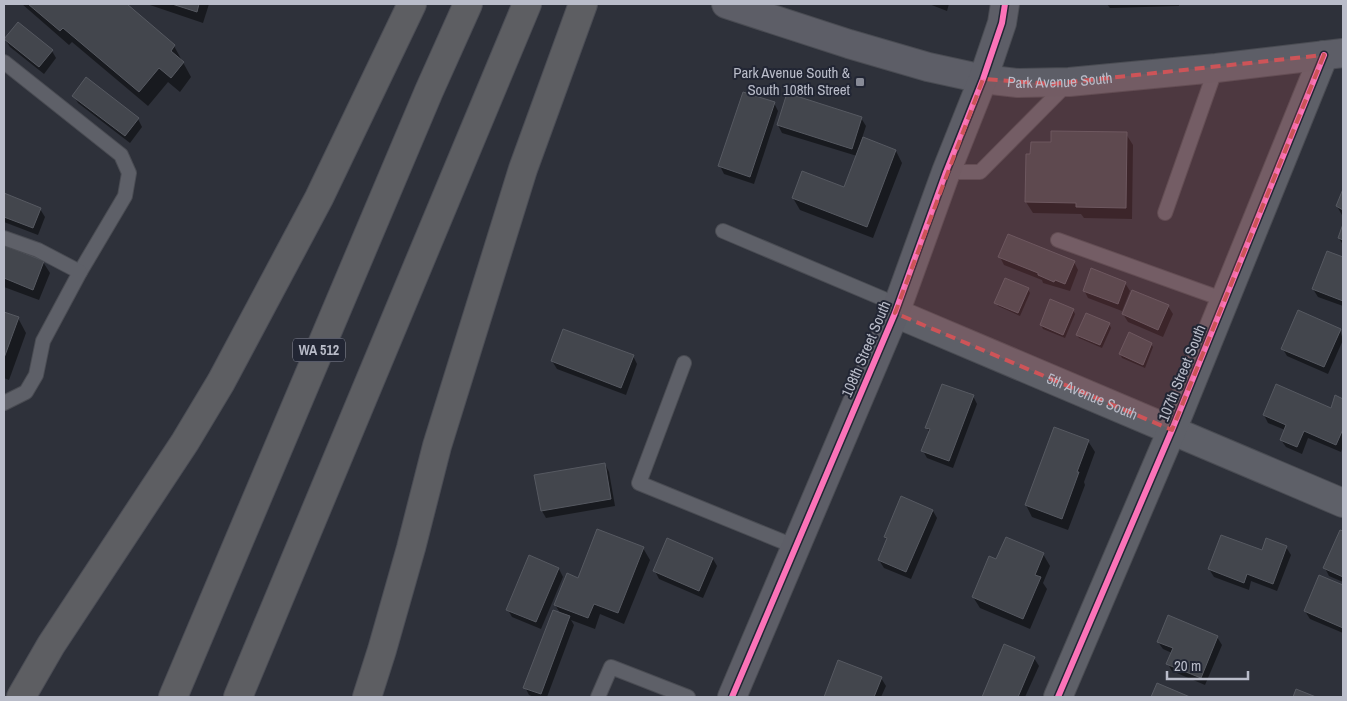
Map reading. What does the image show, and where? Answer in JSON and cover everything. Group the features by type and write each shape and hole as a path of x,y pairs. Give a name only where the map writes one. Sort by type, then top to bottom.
{"highway":[{"path":"21,697 51,645 185,442 220,382 319,198 412,4"},
{"name":"WA 512","path":"172,697 468,4"},
{"path":"238,697 527,4"},
{"path":"366,697 382,650 411,548 437,446 520,177 583,4"}],"street":[{"name":"Park Avenue South","path":"726,4 928,67 983,79 1018,83 1069,82 1216,68 1334,54"},
{"name":"108th Street South","path":"732,697 897,309 946,172 983,79 1002,23 1005,4"},
{"name":"107th Street South","path":"1058,697 1172,430 1225,300 1334,54"},
{"name":"5th Avenue South","path":"897,309 1343,503"}],"lane":[{"path":"4,62 121,155 129,172 125,196 80,272 43,341 36,375 26,392 4,403"},
{"path":"1165,214 1216,68"},
{"path":"946,172 980,172 1069,82"},
{"path":"723,231 897,309"},
{"path":"4,238 38,250 80,272"},
{"path":"1058,240 1225,300"},
{"path":"684,363 639,483 796,547"},
{"path":"598,697 611,667 688,697"}],"highlighted area":[{"path":"1324,55 1172,430 895,313 983,79 1052,84"}],"building":[{"path":"28,4 127,4 175,45 171,51 184,62 171,78 159,68 139,92 63,28 60,31"},
{"path":"172,4 199,4 197,12"},
{"path":"18,22 53,50 39,67 4,39"},
{"path":"86,77 139,118 125,136 72,96"},
{"path":"743,92 775,102 750,177 718,166"},
{"path":"787,93 862,117 852,149 777,125"},
{"path":"1051,131 1127,132 1126,208 1076,207 1076,203 1025,202 1026,154 1030,154 1031,142 1051,142"},
{"path":"863,137 896,150 867,227 792,198 802,171 844,187"},
{"path":"1343,189 1343,210 1336,206"},
{"path":"4,193 41,208 33,228 4,217"},
{"path":"1343,224 1343,240 1338,238"},
{"path":"1008,234 1075,261 1065,284 1055,280 1054,282 1038,275 1038,273 998,257"},
{"path":"4,245 44,261 33,290 4,278"},
{"path":"1327,251 1343,257 1343,301 1312,289"},
{"path":"1091,268 1126,282 1118,304 1083,291"},
{"path":"1005,278 1029,288 1018,313 994,303"},
{"path":"1132,290 1169,305 1158,330 1122,314"},
{"path":"1050,299 1074,309 1063,335 1040,325"},
{"path":"1298,310 1341,329 1324,367 1281,349"},
{"path":"4,312 19,317 4,358"},
{"path":"1086,313 1110,323 1100,345 1076,335"},
{"path":"563,329 634,355 621,388 551,361"},
{"path":"1129,332 1152,343 1143,365 1119,354"},
{"path":"942,384 974,395 949,461 921,451 930,429 925,428"},
{"path":"1276,384 1331,408 1335,395 1343,399 1343,429 1336,445 1304,431 1297,447 1280,440 1286,425 1263,415"},
{"path":"1054,427 1089,440 1062,519 1025,505"},
{"path":"605,463 611,499 541,511 534,475"},
{"path":"901,496 933,510 906,572 878,560 887,538 884,537"},
{"path":"597,529 644,547 618,613 594,604 588,618 554,605 567,573 578,578"},
{"path":"1340,530 1343,531 1343,577 1323,568"},
{"path":"1221,535 1262,550 1266,538 1287,546 1273,584 1247,574 1244,583 1208,569"},
{"path":"1006,537 1044,553 1035,575 1041,577 1023,619 972,597 989,556 996,559"},
{"path":"667,538 713,558 699,591 653,571"},
{"path":"529,555 559,568 536,622 506,610"},
{"path":"1319,575 1343,585 1343,628 1304,611"},
{"path":"553,610 570,616 541,694 523,688"},
{"path":"1168,615 1218,636 1201,678 1166,664 1173,648 1157,642"},
{"path":"1004,644 1035,657 1018,697 982,697"},
{"path":"838,660 882,677 874,697 824,697"},
{"path":"1157,683 1190,697 1151,697"},
{"path":"1296,689 1316,697 1293,697"}],"cycle path":[{"path":"732,697 895,313 946,172 983,79 1002,23 1005,4"},
{"path":"1058,697 1172,430 1324,55"}],"place":[{"name":"Park Avenue South & South 108th Street","path":"860,82"}]}
